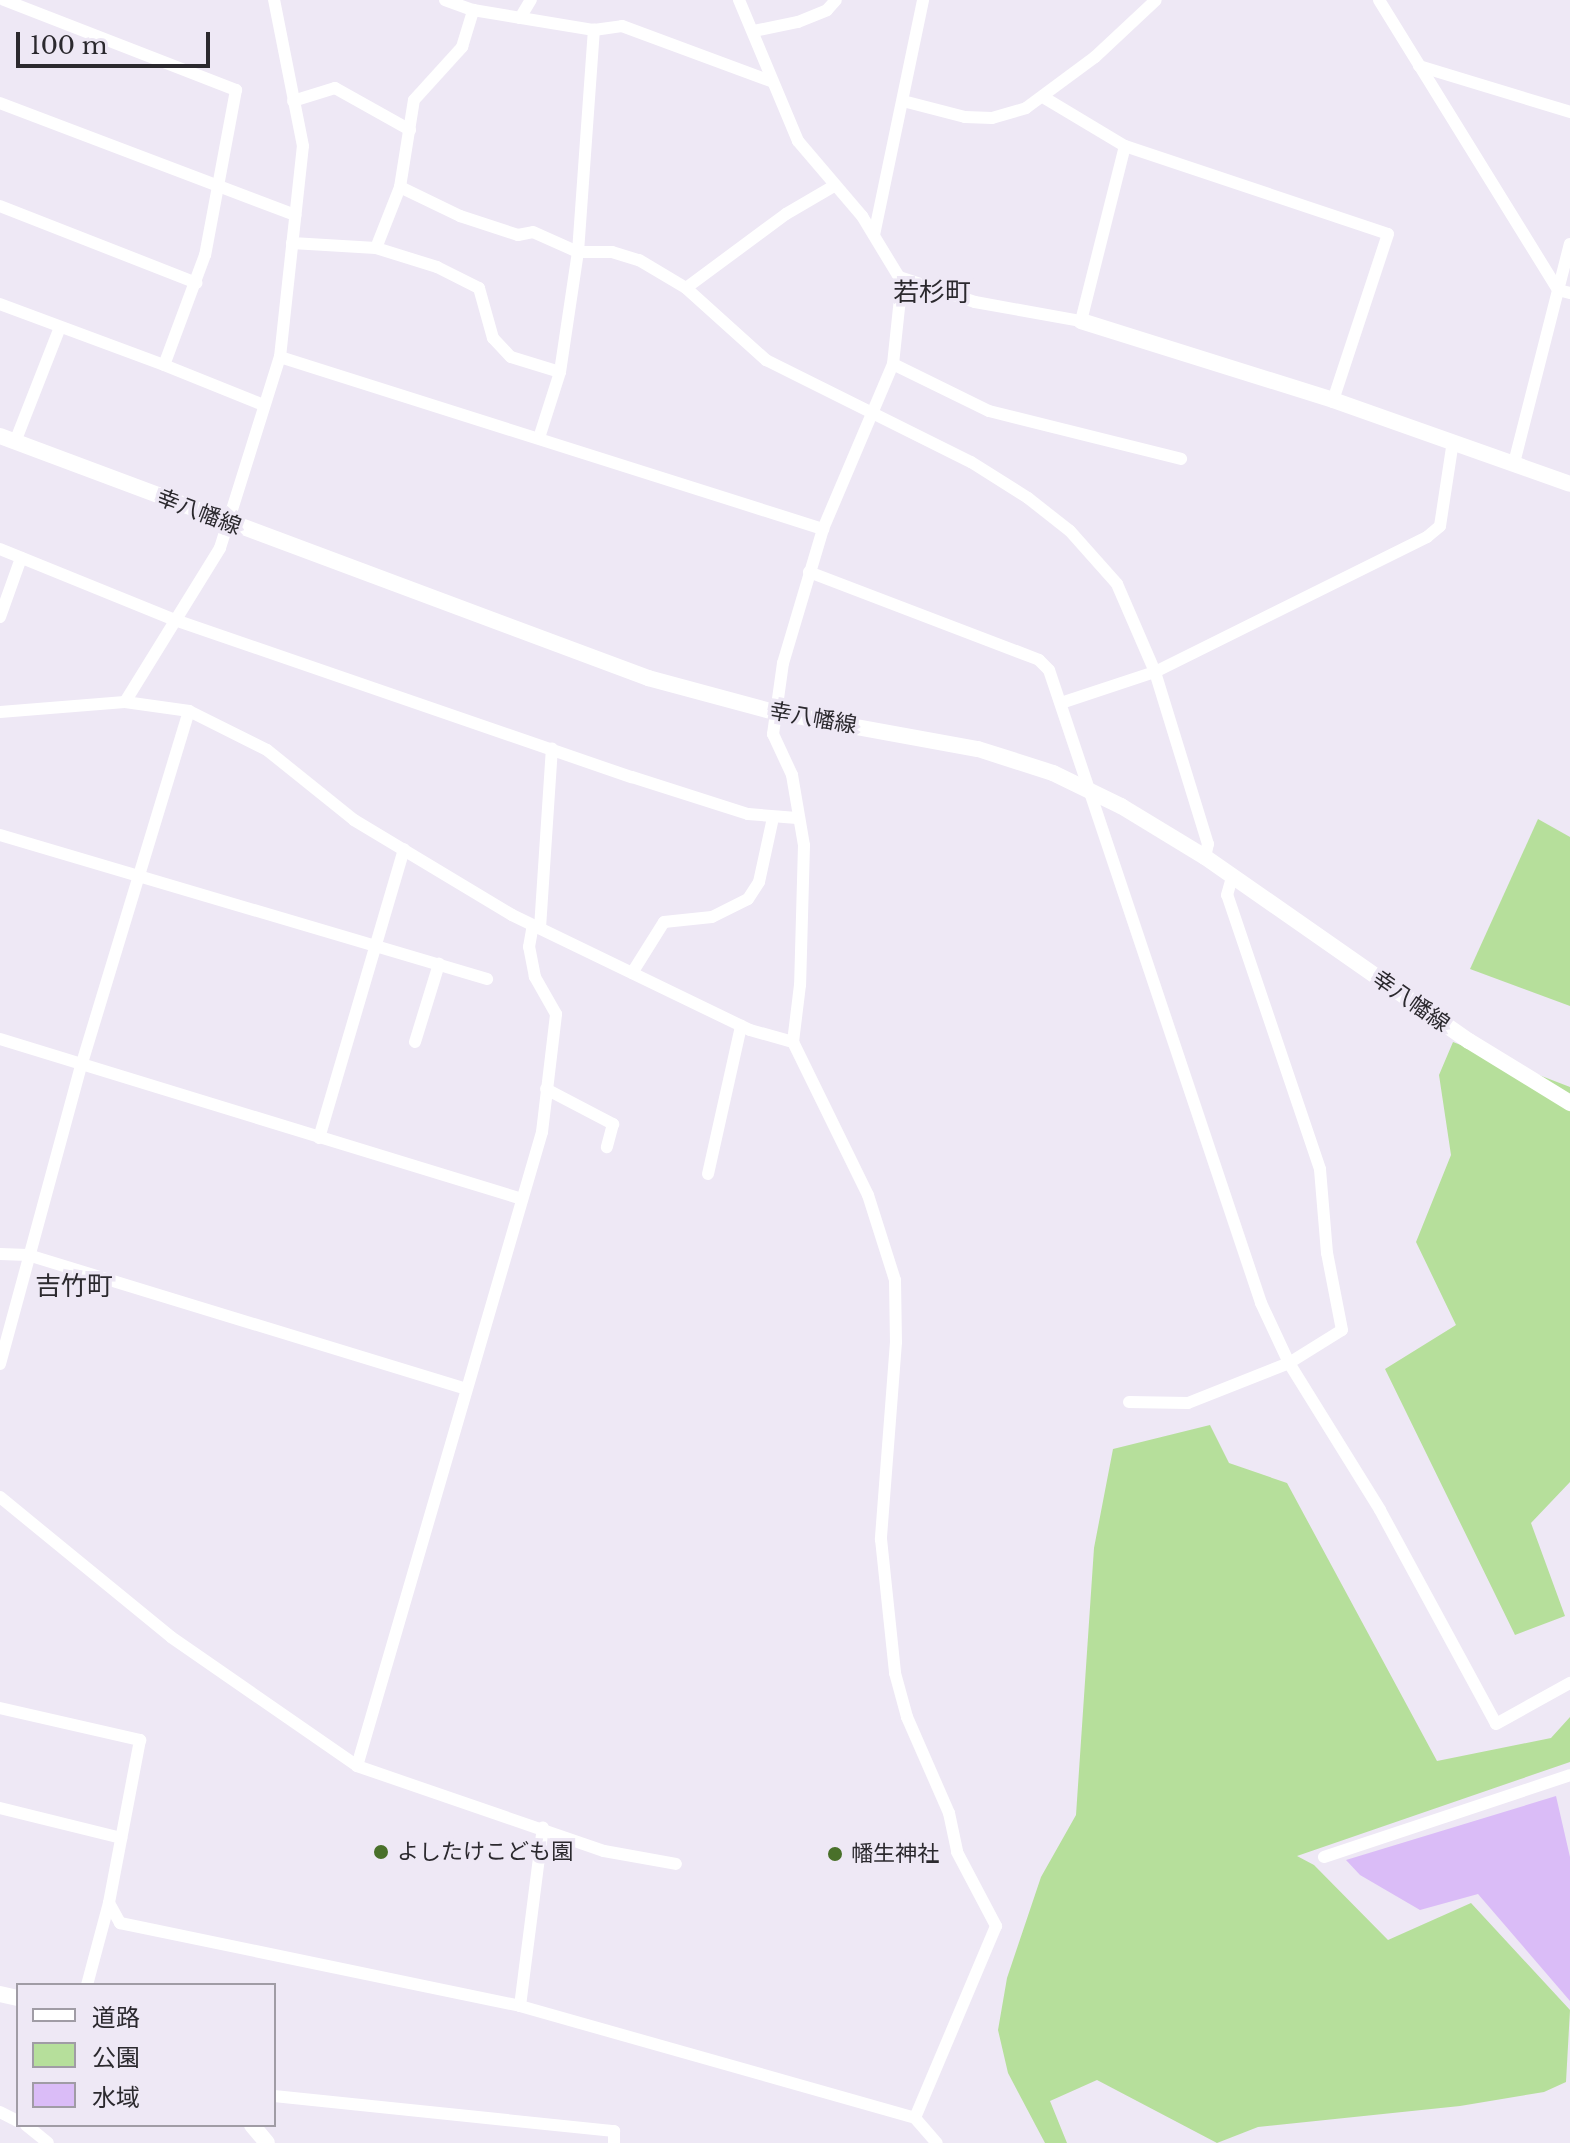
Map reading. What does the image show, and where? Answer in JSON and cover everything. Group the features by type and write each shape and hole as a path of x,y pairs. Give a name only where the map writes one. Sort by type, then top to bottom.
{"street":[{"path":"125,702 220,548 224,522 261,404 280,357 303,146 274,0"},
{"path":"445,0 473,10 594,30 622,26 771,81"},
{"path":"520,18 531,0"},
{"path":"754,31 798,22 827,10 836,0"},
{"path":"874,235 923,0"},
{"path":"903,101 992,118 1043,97 1095,57 1156,0"},
{"path":"1379,0 1564,291"},
{"path":"4,3 236,90 196,283 164,365"},
{"path":"743,3 771,81 798,141 874,235 899,277 902,307 893,364 823,529 809,572 774,712 773,734 792,775 804,845 800,985 793,1042 868,1195 895,1280 896,1342 881,1539 895,1673 907,1717 949,1813 957,1852 996,1926 915,2118"},
{"path":"376,248 400,187 414,100 462,47 473,10"},
{"path":"539,438 560,372 578,252 594,30"},
{"path":"1419,66 1570,112"},
{"path":"293,101 335,88 410,130"},
{"path":"1043,97 1125,146 1388,234 1333,400"},
{"path":"0,103 295,215"},
{"path":"1081,321 1125,146"},
{"path":"686,288 786,214 834,186"},
{"path":"400,187 460,216 518,235 533,232 578,252 612,252 639,260 686,288 766,360 971,462 1070,531 1117,584 1155,672 1208,844 1205,857"},
{"path":"0,206 196,283"},
{"path":"292,243 376,248 437,267 479,288 493,338 511,357 560,372"},
{"path":"1514,463 1564,291 1570,244"},
{"path":"899,277 975,302 1081,321 1333,400 1570,484"},
{"path":"0,304 261,404"},
{"path":"8,439 60,327"},
{"path":"280,357 823,529"},
{"path":"893,364 989,411 1181,459"},
{"name":"幸八幡線","path":"8,439 564,651 774,712 978,749 1089,789 1205,857 1469,1041 1570,1103"},
{"path":"1061,703 1155,672 1427,537 1440,526 1453,441"},
{"path":"0,549 175,620 695,798 773,818 797,818"},
{"path":"0,617 21,558"},
{"path":"809,572 1039,660 1049,670 1256,1288 1289,1363 1380,1510 1496,1724 1570,1683"},
{"path":"0,712 125,702 189,711 267,750 354,820 536,927 741,1026 793,1042"},
{"path":"0,1362 82,1063 189,711"},
{"path":"357,1766 464,1388 540,1143 556,1014 535,977 529,947 536,927 552,748"},
{"path":"632,973 664,922 712,917 732,911 748,899 759,882 773,818"},
{"path":"0,835 378,944 487,979"},
{"path":"319,1138 404,849"},
{"path":"1129,1402 1188,1403 1289,1363 1342,1330 1327,1253 1320,1169 1227,895 1232,877"},
{"path":"415,1042 439,964"},
{"path":"708,1174 741,1026"},
{"path":"0,1039 522,1199"},
{"path":"546,1089 613,1124 607,1147"},
{"path":"0,1254 28,1255 464,1388"},
{"path":"0,1497 171,1637 357,1766 543,1827 604,1851 676,1864"},
{"path":"0,1708 140,1740 109,1903 88,1983"},
{"path":"1324,1857 1570,1775"},
{"path":"0,1808 121,1838"},
{"path":"520,2006 543,1827"},
{"path":"109,1903 120,1923 520,2006 915,2118 937,2143"},
{"path":"276,2096 614,2131 614,2143"},
{"path":"28,2127 48,2143"},
{"path":"254,2127 267,2143"}],"green space":[{"path":"1538,819 1570,837 1570,1006 1470,969"},
{"path":"1453,1042 1570,1087 1570,1482 1531,1523 1565,1616 1515,1635 1385,1369 1456,1325 1416,1242 1451,1155 1439,1075"},
{"path":"1210,1425 1229,1463 1287,1483 1437,1761 1551,1738 1570,1717 1570,1762 1297,1856 1314,1865 1388,1940 1471,1903 1570,2010 1566,2082 1544,2092 1460,2106 1258,2127 1217,2143 1097,2080 1050,2101 1067,2143 1045,2143 1008,2073 998,2030 1007,1978 1041,1877 1076,1815 1094,1548 1113,1449"}],"water":[{"path":"1556,1796 1570,1857 1570,2001 1478,1894 1420,1910 1360,1875 1346,1860"}],"place":[{"name":"よしたけこども園","path":"381,1852"},
{"name":"幡生神社","path":"835,1854"}],"district":[{"name":"若杉町","path":"932,293"},
{"name":"吉竹町","path":"74,1287"}]}
